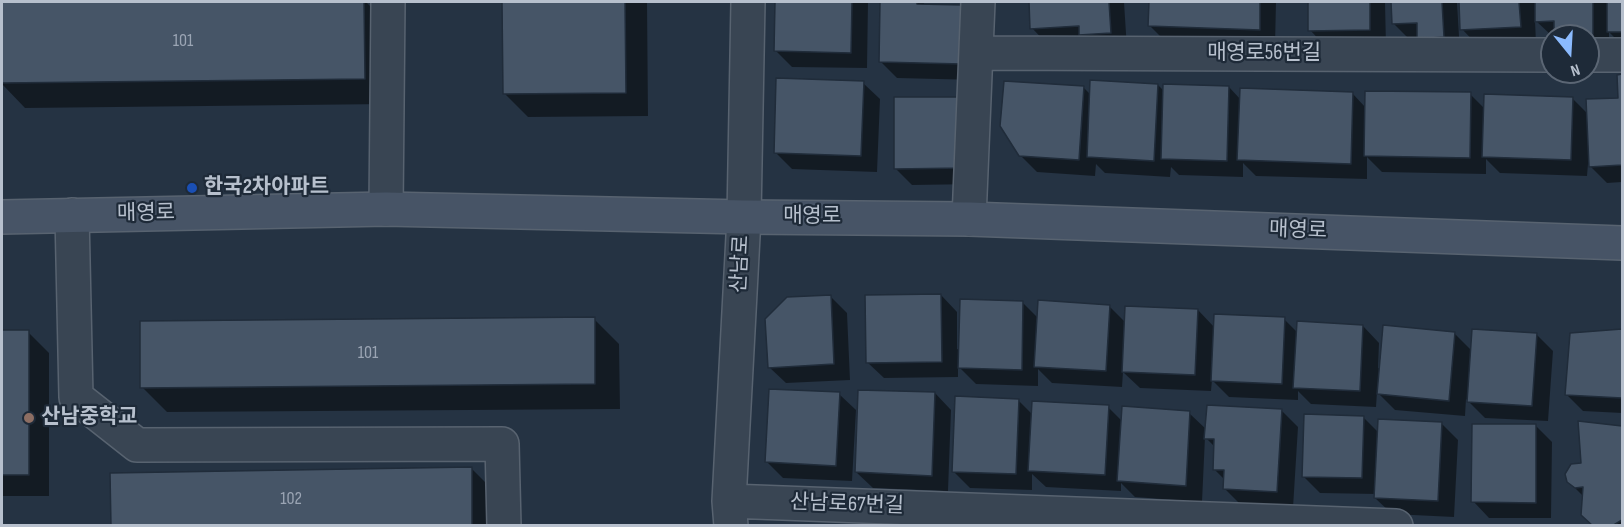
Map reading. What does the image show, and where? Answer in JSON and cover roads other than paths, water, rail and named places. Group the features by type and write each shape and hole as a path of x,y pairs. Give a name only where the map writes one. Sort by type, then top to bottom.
{"street":[{"path":"386,209 388,2"},
{"name":"산남로","path":"730,513 744,217 748,2"},
{"path":"969,219 978,2"},
{"name":"매영로56번길","path":"976,53 1540,55"},
{"path":"1600,55 1623,55"},
{"name":"매영로","path":"2,217 386,209 744,217 969,219 1623,243"},
{"path":"72,215 76,397 137,445 502,444 504,525"},
{"name":"산남로67번길","path":"730,513 1396,525"}],"place":[{"name":"한국2차아파트","path":"192,188"},
{"name":"산남중학교","path":"29,418"}]}
